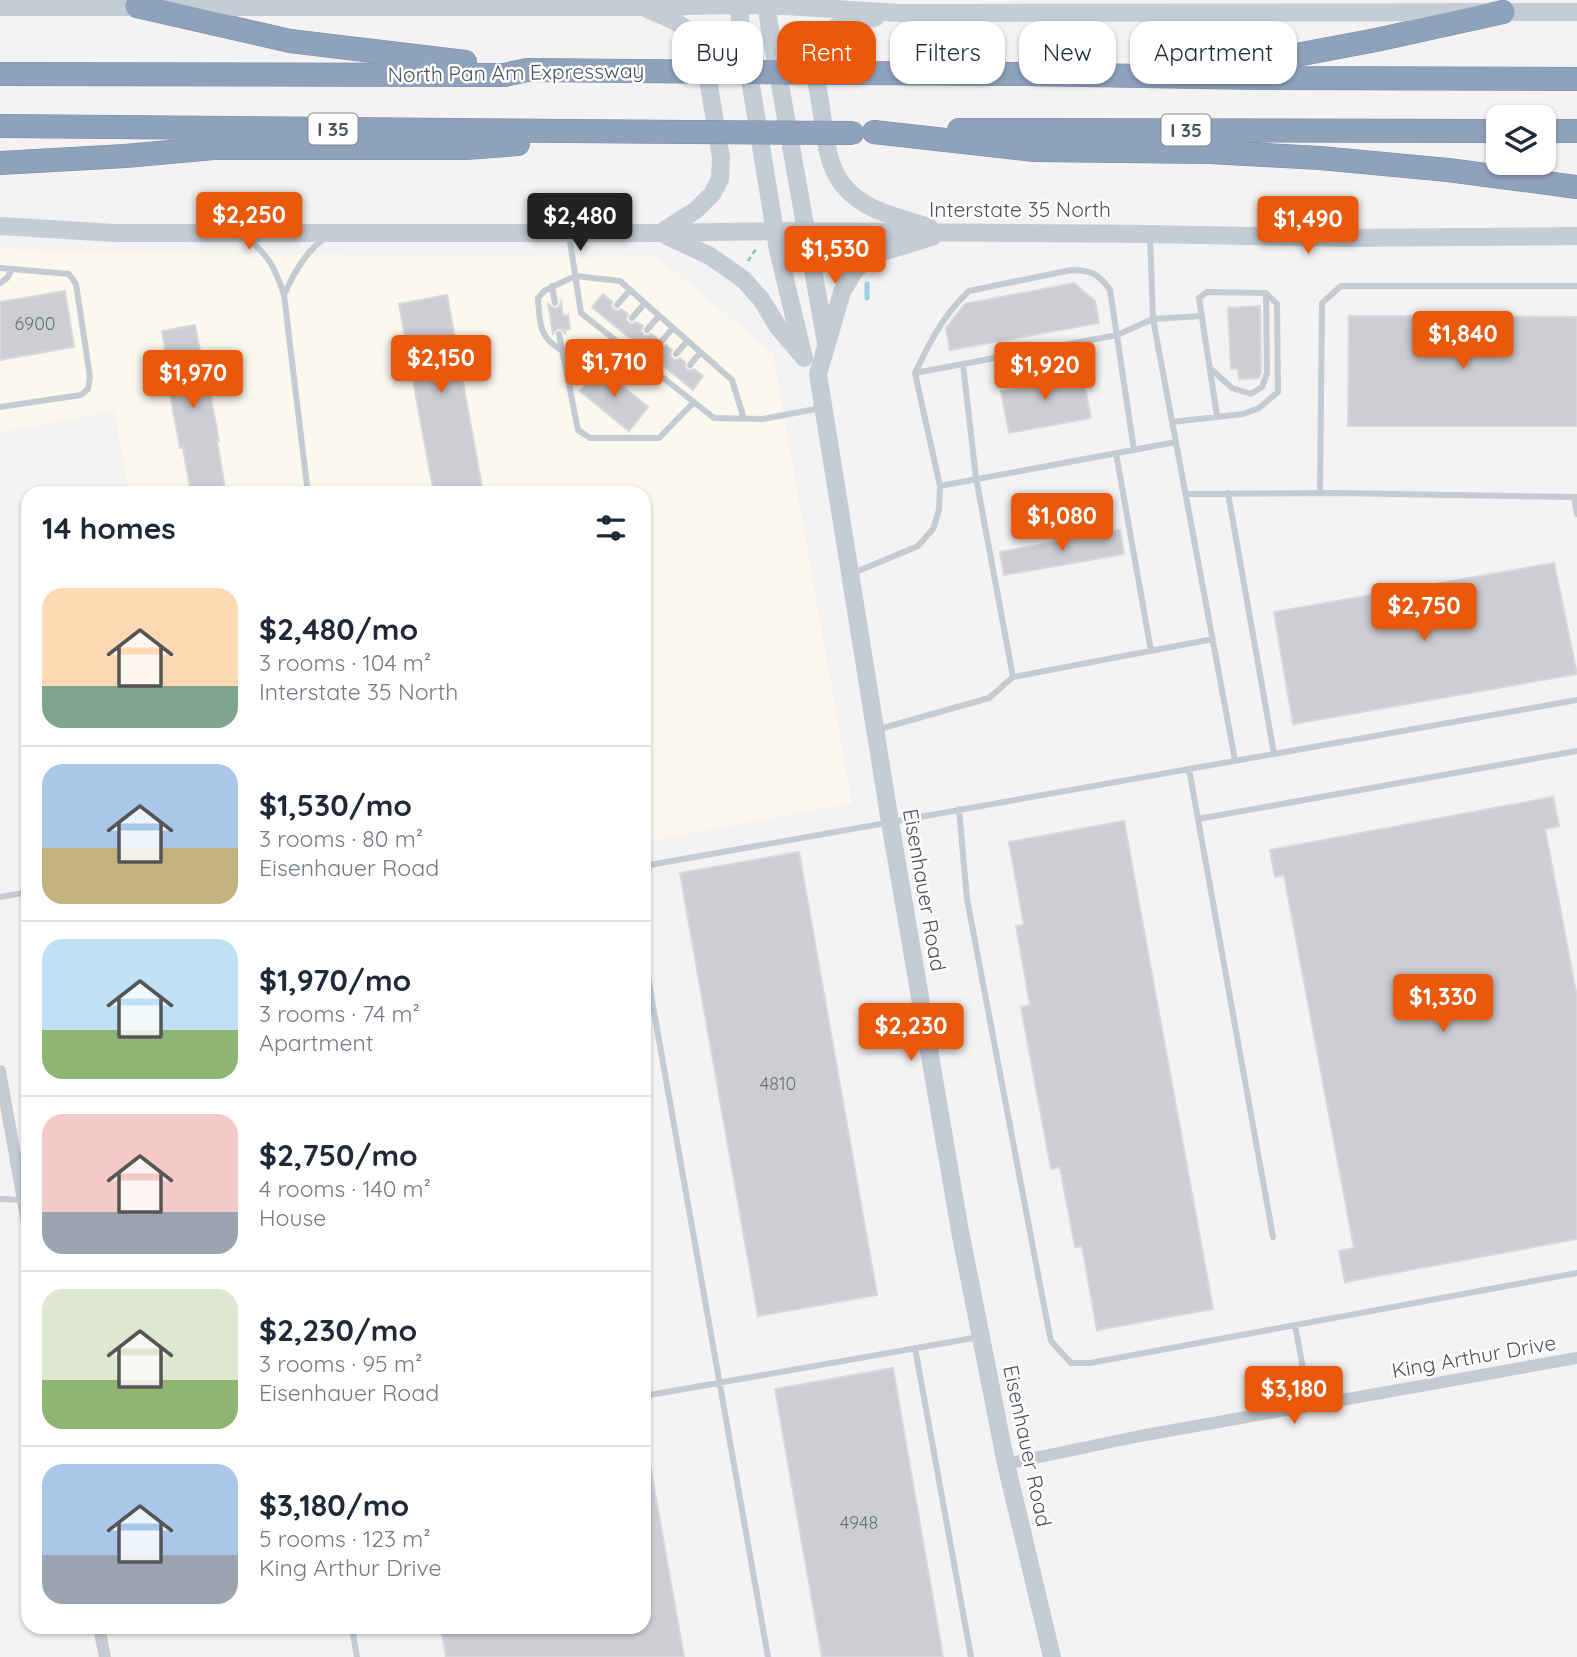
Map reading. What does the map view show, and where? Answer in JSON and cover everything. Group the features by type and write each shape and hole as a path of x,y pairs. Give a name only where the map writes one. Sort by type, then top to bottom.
{"highway":[{"path":"137,6 290,41 527,70"},
{"path":"1297,55 1503,12"},
{"name":"North Pan Am Expressway","path":"0,74 504,75 527,70 1130,76"},
{"name":"North Pan Am Expressway","path":"1297,78 1577,79"},
{"name":"I 35","path":"0,126 863,133 998,129 1486,131"},
{"path":"1556,131 1577,131"},
{"path":"0,163 214,148 466,148 677,132"},
{"path":"863,133 1035,150 1210,152 1333,159 1448,170 1577,187"}],"main road":[{"path":"643,7 660,0"},
{"path":"832,0 900,13"},
{"path":"737,3 775,231 804,358"},
{"path":"0,7 643,7 766,3 900,13 1577,12"},
{"name":"Eisenhauer Road","path":"766,3 826,346 818,374 849,575 957,1217 1006,1464 1052,1657"},
{"path":"643,7 690,30 702,44 721,157 720,179 712,194 696,210 660,233"},
{"path":"900,13 840,25 827,33 818,47 815,71 829,156 843,186 857,200 876,210 945,232"},
{"name":"Interstate 35 North","path":"0,226 114,233 775,231 1348,238 1577,236"},
{"path":"826,346 842,292 855,270 869,258 945,232"},
{"path":"660,233 710,256 743,279 761,299 778,327 818,374"}],"street":[{"path":"0,1071 21,1189"},
{"name":"King Arthur Drive","path":"1006,1464 1140,1436 1577,1358"},
{"path":"100,1634 104,1657"}],"lane":[{"path":"242,233 271,260 284,295 307,486"},
{"path":"284,295 301,261 332,233"},
{"path":"569,233 581,313 714,418 763,419 823,407"},
{"path":"1150,234 1153,319 1235,760"},
{"path":"0,268 69,274 76,284 90,377 88,389 81,395 0,407"},
{"path":"0,283 12,269"},
{"path":"849,575 918,546 933,529 939,510 940,486 915,373 936,329 969,291 1072,270 1086,270 1102,278 1110,290 1134,450"},
{"path":"561,351 548,342 541,324 538,298 544,290 575,276 620,281 732,380 744,419"},
{"path":"552,286 555,303"},
{"path":"1320,493 1322,303 1341,286 1577,286"},
{"path":"617,305 630,290"},
{"path":"1172,422 1243,414 1259,408 1278,392 1276,304 1266,293 1207,292 1199,298 1217,416"},
{"path":"1210,369 1232,388 1251,394 1262,387 1267,373 1266,293"},
{"path":"632,318 645,303"},
{"path":"647,330 659,316"},
{"path":"915,373 1117,335 1153,319 1202,317"},
{"path":"598,327 605,318"},
{"path":"661,342 673,328"},
{"path":"613,339 620,331"},
{"path":"559,334 578,430 590,438 659,438 694,402"},
{"path":"676,354 687,341"},
{"path":"629,352 636,344"},
{"path":"690,365 700,353"},
{"path":"643,363 650,355"},
{"path":"963,365 976,478 1013,677"},
{"path":"659,374 665,367"},
{"path":"673,386 679,379"},
{"path":"940,486 1176,442"},
{"path":"1116,453 1151,650"},
{"path":"1186,494 1575,497 1577,514"},
{"path":"1228,494 1274,754"},
{"path":"875,730 989,698 1013,677 1213,639"},
{"path":"651,865 1577,700"},
{"path":"1198,819 1577,751"},
{"path":"1189,769 1273,1237"},
{"path":"959,809 967,899 1051,1341 1071,1363 1090,1363 1577,1273"},
{"path":"0,897 21,893"},
{"path":"651,995 768,1657"},
{"path":"0,1199 21,1200"},
{"path":"1295,1325 1310,1406"},
{"path":"651,1395 981,1337"},
{"path":"915,1348 971,1657"},
{"path":"353,1634 357,1657"}],"path":[{"path":"744,267 756,250 756,240"},
{"path":"831,247 851,266"}],"shaded area":[{"path":"0,248 85,253 657,257 773,353 852,803 651,841 651,486 128,486 114,411 0,433"}],"building":[{"path":"1074,283 1095,301 1099,323 950,350 946,328 965,304"},
{"path":"65,291 74,347 0,360 0,302"},
{"path":"603,294 612,302 614,310 621,309 628,314 626,319 629,323 636,322 643,326 641,331 644,335 651,334 657,338 655,343 658,347 666,345 672,350 670,355 673,359 680,358 685,362 687,370 694,369 703,376 693,390 592,307"},
{"path":"447,295 482,486 433,486 399,304"},
{"path":"561,302 563,316 568,315 570,329 565,330 565,333 557,329 553,334 548,304 555,309"},
{"path":"1260,306 1261,372 1259,378 1239,379 1238,369 1231,369 1228,308"},
{"path":"1349,316 1577,317 1577,426 1348,426"},
{"path":"195,325 219,441 225,486 190,486 167,378 170,377 162,331"},
{"path":"599,367 648,407 629,431 580,391"},
{"path":"1055,372 1056,375 1063,374 1064,380 1083,377 1091,418 1009,433 1001,391 1019,388 1018,382 1025,380 1024,377"},
{"path":"1120,530 1124,554 1004,575 1000,552"},
{"path":"1554,563 1577,674 1293,724 1274,612"},
{"path":"1553,797 1559,826 1545,829 1577,997 1577,1239 1345,1282 1339,1251 1354,1248 1284,875 1275,877 1270,850"},
{"path":"1124,821 1213,1309 1097,1330 1082,1246 1075,1247 1060,1167 1051,1169 1021,1007 1030,1005 1016,926 1024,925 1009,842"},
{"path":"799,852 877,1295 758,1316 680,873"},
{"path":"893,1368 943,1657 822,1657 775,1389"},
{"path":"651,1470 684,1657 446,1657 442,1634 651,1634"}],"waterway":[{"path":"867,284 867,298"}]}
